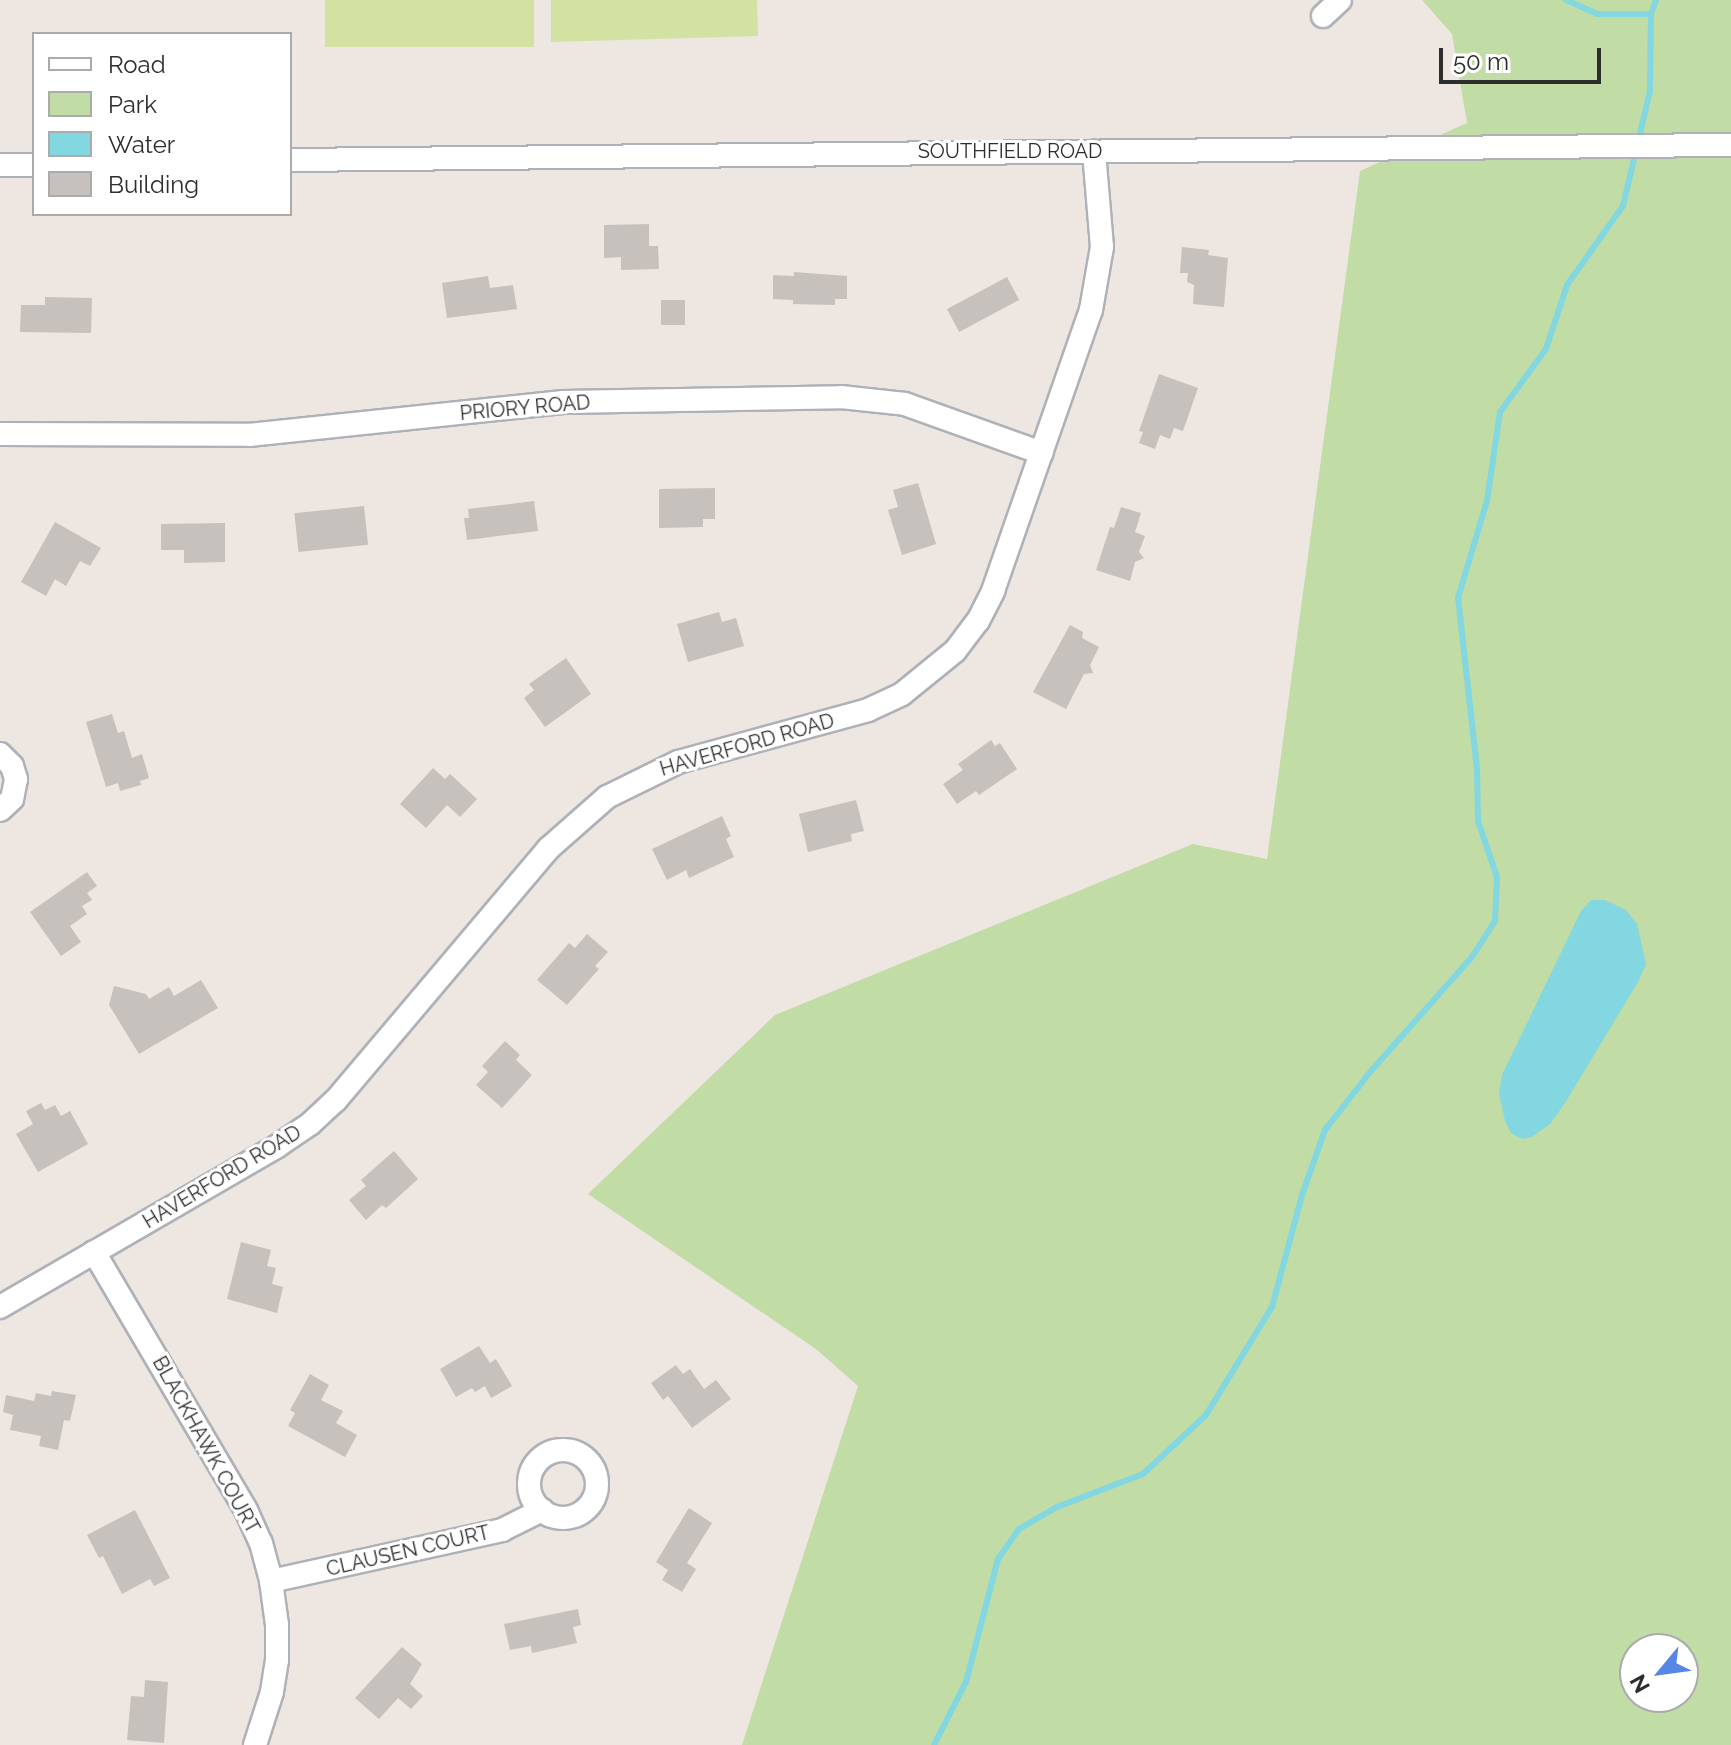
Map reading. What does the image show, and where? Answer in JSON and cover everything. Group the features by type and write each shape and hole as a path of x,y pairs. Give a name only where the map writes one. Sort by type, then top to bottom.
{"street":[{"path":"1323,16 1340,0"},
{"name":"SOUTHFIELD ROAD","path":"292,160 1731,145"},
{"name":"HAVERFORD ROAD","path":"0,1307 263,1155 310,1124 336,1100 548,849 607,797 678,762 868,710 930,675 955,651 988,601 1042,453 1099,280 1102,247 1094,151"},
{"path":"0,165 32,165"},
{"name":"PRIORY ROAD","path":"0,434 249,435 563,402 841,397 905,404 1042,453"},
{"path":"0,754 12,766 16,779 12,799 0,810"},
{"name":"BLACKHAWK COURT","path":"94,1252 246,1510 261,1543 271,1581 277,1625 277,1660 272,1692 255,1745"},
{"name":"CLAUSEN COURT","path":"271,1581 502,1530 542,1510"}],"green space":[{"path":"325,0 534,0 534,47 325,47"},
{"path":"551,0 757,0 758,36 551,42"},
{"path":"1422,0 1731,0 1731,1745 742,1745 858,1386 816,1349 588,1194 775,1015 1193,844 1267,859 1360,171 1467,123 1452,34"}],"water":[{"path":"1591,900 1605,900 1626,910 1637,924 1646,964 1565,1103 1550,1124 1532,1137 1522,1139 1511,1133 1505,1121 1499,1093 1502,1075 1581,911"}],"building":[{"path":"649,224 649,246 658,246 659,269 621,270 621,257 604,258 604,225"},
{"path":"1182,247 1209,250 1208,255 1228,258 1224,307 1193,304 1194,285 1187,282 1188,273 1180,273"},
{"path":"794,272 847,276 847,299 835,299 835,305 793,304 793,300 773,299 773,275 794,276"},
{"path":"488,276 490,288 513,285 517,309 447,318 442,283"},
{"path":"1007,277 1019,300 959,332 947,309"},
{"path":"45,297 92,298 91,333 20,332 21,305 45,305"},
{"path":"661,300 685,300 685,325 661,325"},
{"path":"1159,374 1198,388 1183,431 1174,428 1170,439 1160,435 1155,449 1139,443 1143,432 1139,431"},
{"path":"918,483 936,544 902,555 888,510 898,507 893,490"},
{"path":"715,488 715,519 703,519 703,527 659,528 659,489"},
{"path":"534,501 538,531 467,540 464,518 469,518 468,509"},
{"path":"364,506 368,545 298,552 294,513"},
{"path":"1121,507 1141,513 1135,532 1145,536 1139,552 1144,558 1135,562 1130,581 1096,570 1110,527 1114,528"},
{"path":"55,522 101,548 90,566 80,561 66,586 55,579 46,596 21,582"},
{"path":"225,523 225,562 184,563 184,550 161,550 161,524"},
{"path":"719,612 722,622 736,618 744,646 688,662 677,624"},
{"path":"1070,625 1083,632 1082,638 1099,647 1090,665 1093,673 1084,674 1066,709 1033,692"},
{"path":"566,658 591,694 545,727 524,698 534,690 529,684"},
{"path":"112,714 118,733 124,731 132,758 142,754 149,778 140,781 141,785 120,791 118,783 106,787 86,722"},
{"path":"991,740 995,746 1000,743 1017,769 979,795 976,791 957,804 943,784 963,770 958,764"},
{"path":"433,768 445,779 450,774 477,799 460,817 447,805 426,828 400,804"},
{"path":"856,800 864,831 851,834 852,841 808,852 799,814"},
{"path":"722,816 731,836 726,839 734,857 689,878 686,870 667,880 652,849"},
{"path":"87,872 97,886 87,893 92,900 82,906 87,914 70,926 81,942 61,956 30,912"},
{"path":"587,934 608,952 595,966 599,969 567,1005 537,980 569,943 575,948"},
{"path":"201,980 218,1008 139,1054 109,1005 114,986 146,994 149,999 169,987 174,996"},
{"path":"505,1041 520,1055 516,1060 532,1075 502,1108 476,1085 488,1072 482,1066"},
{"path":"41,1103 45,1110 55,1105 61,1116 70,1111 88,1144 38,1172 16,1134 33,1124 26,1111"},
{"path":"394,1151 418,1179 386,1208 382,1205 366,1220 349,1200 366,1186 361,1180"},
{"path":"241,1242 271,1250 267,1266 276,1268 272,1284 283,1287 277,1313 227,1299"},
{"path":"479,1346 490,1363 496,1359 512,1386 491,1398 485,1386 475,1392 472,1388 456,1397 440,1369"},
{"path":"676,1365 683,1374 690,1369 704,1389 716,1380 731,1399 692,1428 668,1396 663,1400 651,1383"},
{"path":"310,1374 329,1385 321,1400 343,1411 336,1423 357,1435 345,1457 288,1426 295,1413 290,1410"},
{"path":"52,1391 76,1395 70,1421 64,1420 58,1450 39,1446 41,1436 10,1430 13,1415 3,1412 6,1395 34,1401 36,1393 51,1396"},
{"path":"689,1508 712,1523 687,1563 696,1569 682,1592 662,1580 668,1570 656,1562"},
{"path":"135,1510 170,1578 154,1586 150,1579 122,1594 103,1556 99,1558 87,1535"},
{"path":"578,1609 581,1625 573,1627 577,1643 532,1653 531,1646 510,1650 504,1624"},
{"path":"402,1647 422,1664 410,1684 423,1696 411,1709 398,1698 379,1719 355,1698"},
{"path":"145,1680 168,1682 164,1743 127,1740 131,1696 144,1697"}],"waterway":[{"path":"1566,0 1597,14 1651,14"},
{"path":"934,1745 966,1682 998,1559 1019,1529 1057,1507 1143,1474 1206,1415 1272,1307 1302,1195 1325,1130 1371,1071 1472,957 1495,921 1497,877 1478,821 1477,769 1458,598 1487,501 1500,412 1546,349 1567,285 1623,206 1650,91 1651,14 1656,0"}]}
